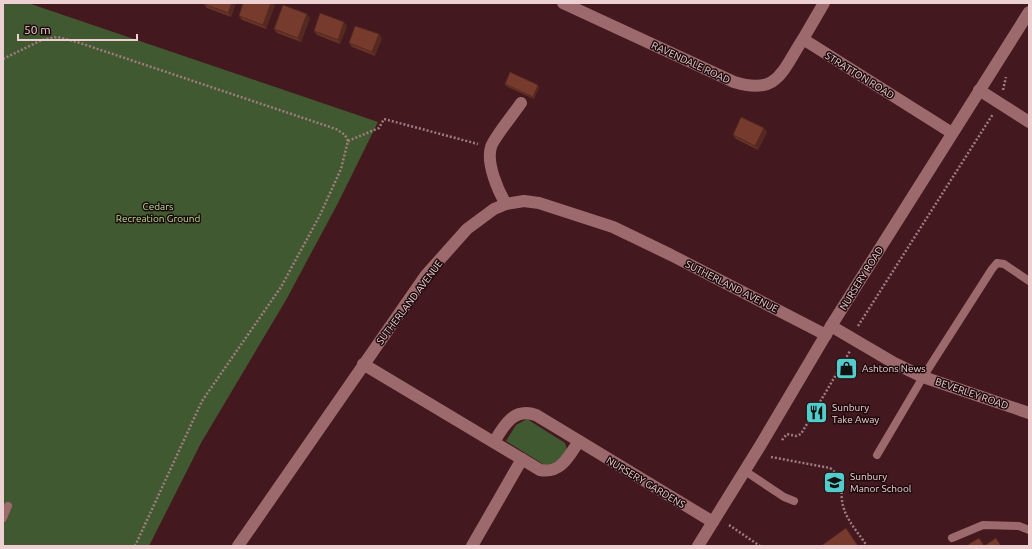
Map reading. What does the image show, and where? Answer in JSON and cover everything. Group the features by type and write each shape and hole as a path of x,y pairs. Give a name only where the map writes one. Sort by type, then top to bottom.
{"street":[{"name":"RAVENDALE ROAD","path":"563,3 734,82 752,86 765,86 777,78 803,39"},
{"path":"803,39 824,3"},
{"name":"NURSERY ROAD","path":"698,546 745,471 828,330 1029,12"},
{"name":"STRATTON ROAD","path":"803,39 952,133"},
{"path":"979,90 1029,122"},
{"path":"506,204 498,192 490,164 491,147 521,103"},
{"name":"SUTHERLAND AVENUE","path":"238,546 426,275 462,234 494,209 506,204 524,201 539,203 613,227 828,330"},
{"name":"BEVERLEY ROAD","path":"828,330 856,341 894,363 923,377 1029,413"},
{"path":"363,364 540,470 554,470 567,459 579,441"},
{"name":"NURSERY GARDENS","path":"494,442 508,420 515,415 529,413 579,441 713,522"},
{"path":"467,545 522,459"}],"lane":[{"path":"877,455 923,377 997,263 1004,264 1029,281"},
{"path":"745,471 784,497 794,500"},
{"path":"3,518 8,506"},
{"path":"952,538 983,525 1019,526 1029,530"}],"path":[{"path":"3,59 42,40 57,37 77,42 336,129 345,135 348,141 341,169 320,215 281,287 202,402 135,546"},
{"path":"779,444 787,434 796,436 801,434 856,341 858,326 1000,103 1006,76"},
{"path":"348,141 379,128 384,119 491,147"},
{"path":"757,479 775,451"},
{"path":"771,457 830,468 837,473 841,483 844,511 867,546"},
{"path":"725,530 733,518"},
{"path":"729,525 760,546"}],"green space":[{"name":"Cedars Recreation Ground","path":"3,3 28,3 378,122 338,203 286,300 201,443 149,546 3,546"},
{"path":"527,419 565,443 567,449 564,458 546,466 506,441 516,425"}],"building":[{"path":"204,3 232,3 228,13"},
{"path":"243,3 271,3 263,25 239,16"},
{"path":"283,5 307,14 298,38 274,29"},
{"path":"320,13 344,22 338,40 314,31"},
{"path":"355,26 379,34 372,52 349,43"},
{"path":"510,72 538,85 533,97 505,84"},
{"path":"741,117 764,128 755,146 733,135"},
{"path":"846,528 858,546 821,546"},
{"path":"979,538 984,546 966,546"},
{"path":"996,538 1001,546 984,546"}],"place":[{"name":"Ashtons News","path":"846,368"},
{"name":"Sunbury Take Away","path":"816,413"},
{"name":"Sunbury Manor School","path":"834,482"}]}
